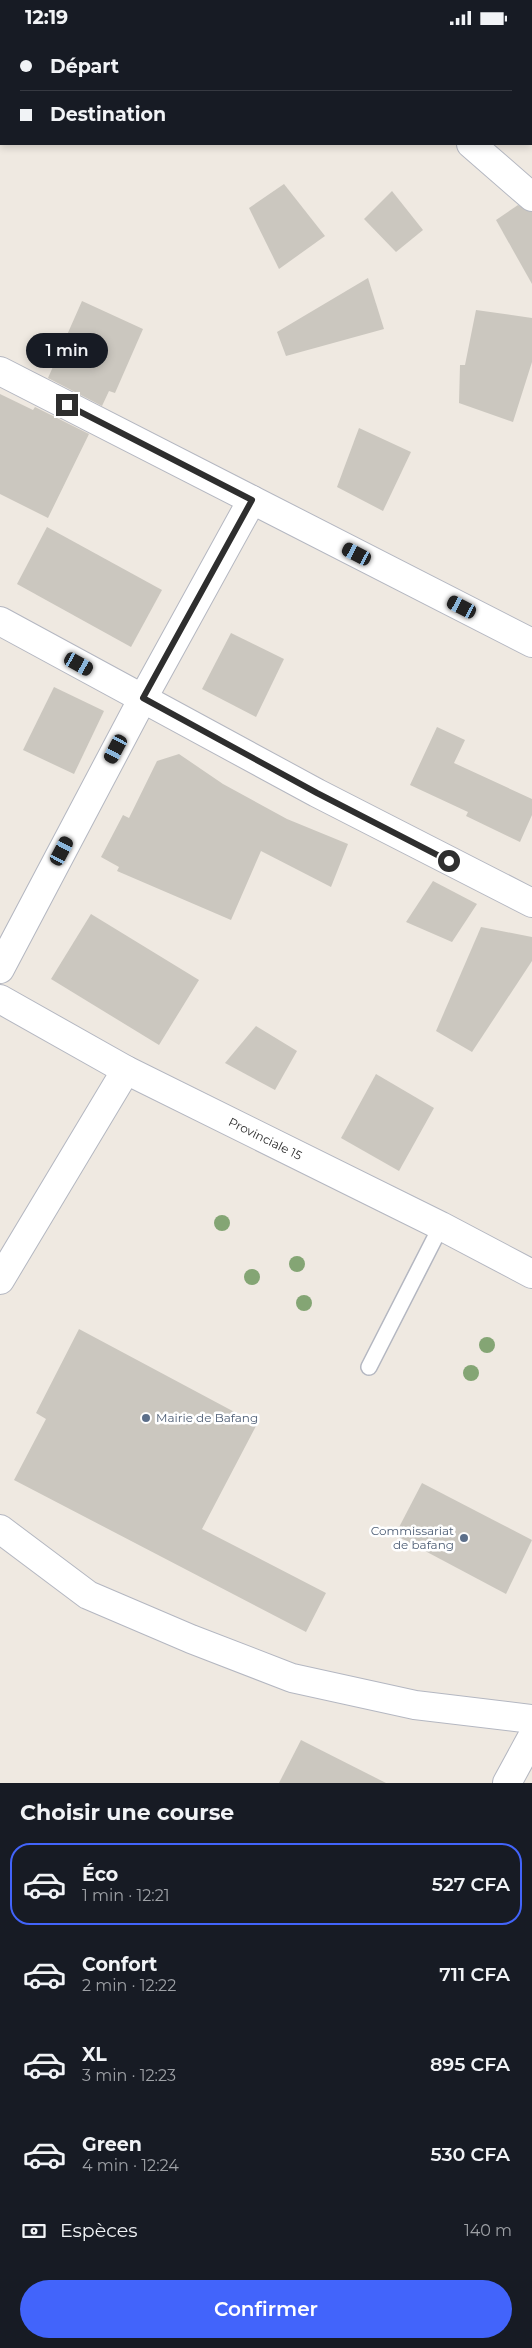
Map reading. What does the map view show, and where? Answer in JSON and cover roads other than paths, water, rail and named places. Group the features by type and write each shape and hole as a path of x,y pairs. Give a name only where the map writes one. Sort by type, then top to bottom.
{"street":[{"path":"472,145 532,197"},
{"path":"0,371 532,643"},
{"path":"0,969 143,698 252,500"},
{"path":"0,621 317,793 532,903"},
{"name":"Provinciale 15","path":"0,999 126,1070 442,1226 532,1274"},
{"path":"0,1280 126,1070"},
{"path":"0,1529 88,1595 191,1639 292,1678 415,1705 532,1719"},
{"path":"507,1783 532,1737"}],"lane":[{"path":"369,1367 442,1226"}],"place":[{"name":"Mairie de Bafang","path":"146,1418"},
{"name":"Commissariat de bafang","path":"464,1538"}]}
